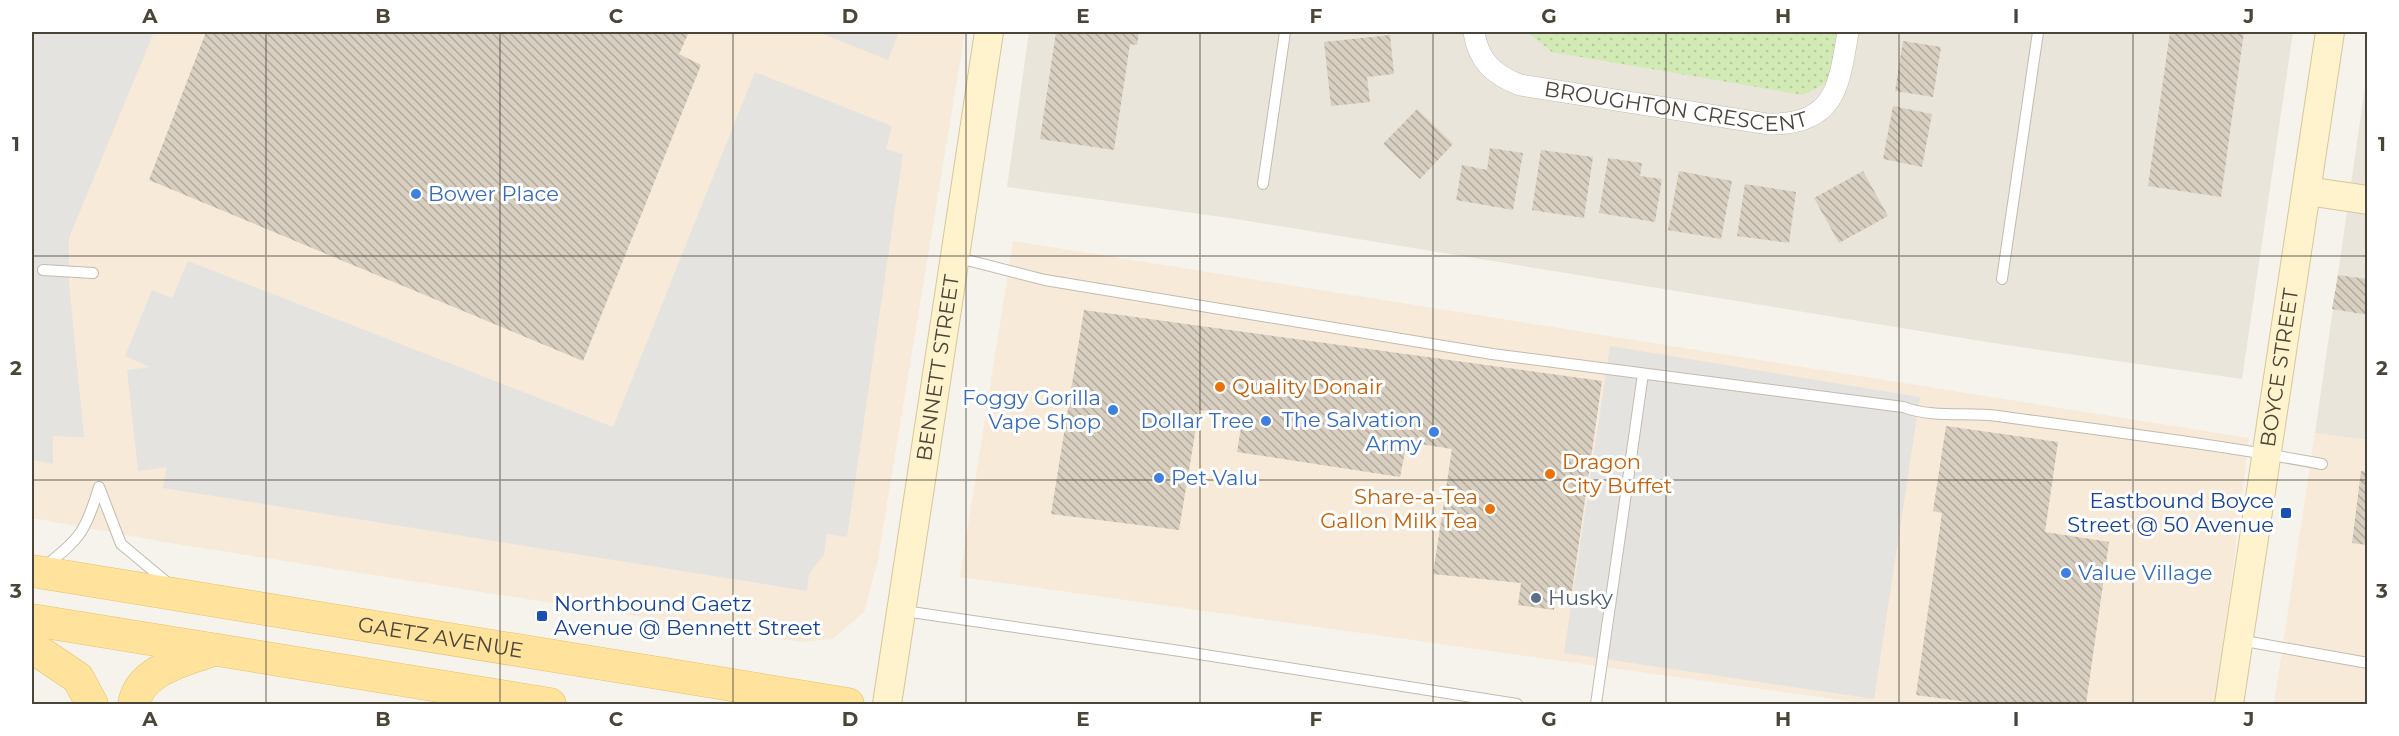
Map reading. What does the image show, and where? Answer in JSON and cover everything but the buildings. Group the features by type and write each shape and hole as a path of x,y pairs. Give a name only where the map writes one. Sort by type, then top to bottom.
{"main road":[{"name":"GAETZ AVENUE","path":"34,571 848,705"},
{"path":"32,620 550,705"},
{"path":"32,647 78,678 92,705"},
{"path":"134,705 141,687 162,670 213,650"}],"street":[{"name":"BENNETT STREET","path":"887,705 989,32"},
{"name":"BROUGHTON CRESCENT","path":"1474,32 1478,51 1488,66 1502,78 1520,85 1768,124 1783,124 1808,117 1830,100 1840,80 1848,32"},
{"name":"BOYCE STREET","path":"2229,705 2330,32"},
{"path":"2307,191 2367,200"}],"lane":[{"path":"1263,184 1286,32"},
{"path":"2002,279 2038,32"},
{"path":"954,257 1045,280 1244,315 1492,354 1903,407 1916,412 1985,414 2267,454 2322,464"},
{"path":"43,270 93,273"},
{"path":"1596,705 1643,374"},
{"path":"34,571 72,545 91,514 99,487 121,544 181,594"},
{"path":"902,611 1180,651 1517,705"},
{"path":"2239,640 2367,663"}],"shaded area":[{"path":"32,32 965,32 877,564 864,612 833,639 800,642 170,543 32,518"},
{"path":"32,32 154,32 69,238 69,283 84,437 53,436 53,464 32,460"},
{"path":"818,32 899,32 888,60"},
{"path":"1029,32 2293,32 2242,379 1993,343 1236,219 1007,187"},
{"path":"755,72 892,126 886,149 903,154 847,537 827,534 824,555 809,574 807,591 163,488 167,467 138,471 127,370 149,367 125,356 152,290 172,298 188,261 613,427"},
{"path":"2367,73 2367,440 2315,433"},
{"path":"1013,241 2249,438 2216,704 1869,704 960,577"},
{"path":"1610,346 1920,397 1874,699 1564,653"},
{"path":"2315,433 2367,440 2367,704 2274,703"}],"green space":[{"path":"1527,32 1848,32 1842,75 1803,95 1552,52"}],"place":[{"name":"Bower Place","path":"416,194"},
{"name":"Quality Donair","path":"1220,387"},
{"name":"Foggy Gorilla Vape Shop","path":"1113,410"},
{"name":"Dollar Tree","path":"1266,421"},
{"name":"The Salvation Army","path":"1434,432"},
{"name":"Dragon City Buffet","path":"1550,474"},
{"name":"Pet Valu","path":"1159,478"},
{"name":"Share-a-Tea Gallon Milk Tea","path":"1490,509"},
{"name":"Eastbound Boyce Street @ 50 Avenue","path":"2286,513"},
{"name":"Value Village","path":"2066,573"},
{"name":"Husky","path":"1536,598"},
{"name":"Northbound Gaetz Avenue @ Bennett Street","path":"542,616"}]}
